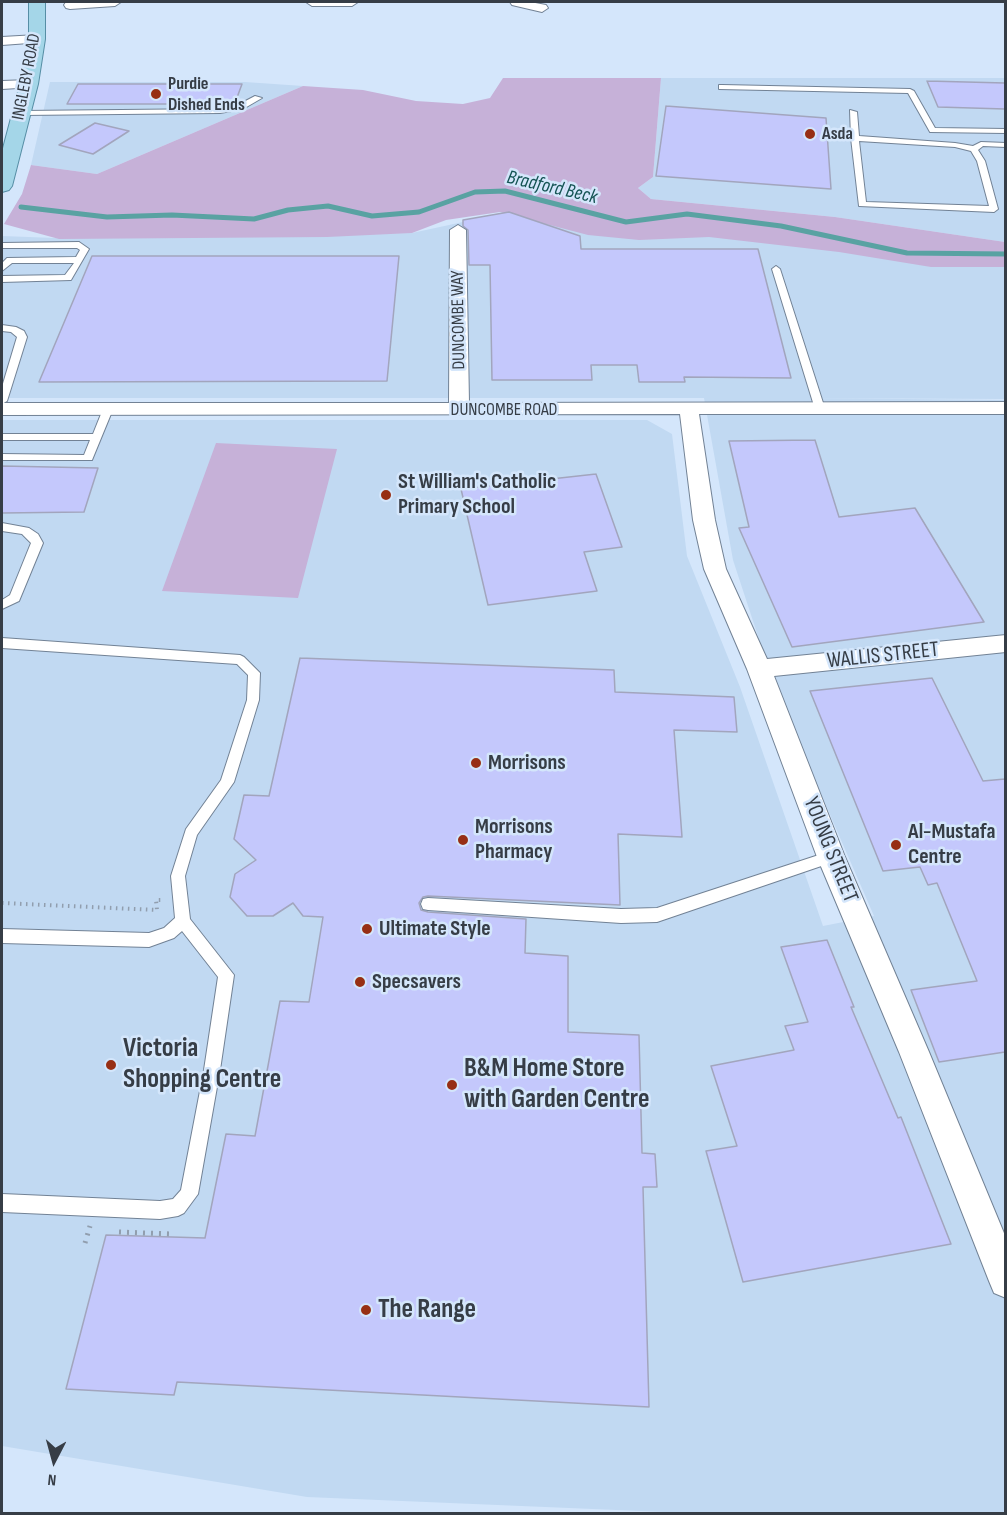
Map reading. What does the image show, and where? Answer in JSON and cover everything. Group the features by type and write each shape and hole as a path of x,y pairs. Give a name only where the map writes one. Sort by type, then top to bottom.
{"main road":[{"name":"INGLEBY ROAD","path":"2,181 22,113 37,39 37,2"}],"street":[{"path":"70,5 115,2"},
{"path":"312,2 352,2"},
{"path":"516,2 542,8"},
{"path":"2,41 37,39"},
{"path":"2,85 28,84"},
{"name":"DUNCOMBE WAY","path":"458,230 459,410"},
{"name":"DUNCOMBE ROAD","path":"2,409 1005,408"},
{"name":"YOUNG STREET","path":"689,409 704,520 715,569 759,669 831,857 914,1052 1005,1281"},
{"name":"WALLIS STREET","path":"759,669 1005,643"}],"lane":[{"path":"722,87 910,91 933,130 1005,131"},
{"path":"22,113 220,111 240,107 258,98"},
{"path":"853,112 862,204 994,209 981,161 974,149"},
{"path":"855,138 955,145 974,149 981,144 1005,145"},
{"path":"2,245 79,245 85,249 72,274 64,279 2,279"},
{"path":"2,268 5,262 17,259 80,260"},
{"path":"776,269 820,409"},
{"path":"2,328 21,333 22,337 2,401"},
{"path":"2,457 88,458 108,409"},
{"path":"2,437 97,437"},
{"path":"2,527 25,531 34,537 37,543 15,598 2,605"},
{"path":"2,643 240,660 254,673 253,700 227,782 191,833 178,876 183,921 226,975 212,1071 189,1194 178,1207 160,1210 2,1203"},
{"path":"428,904 621,916 657,915 831,857"},
{"path":"2,936 149,940 169,933 183,921"}],"path":[{"path":"2,903 157,909 156,900 180,901"}],"shaded area":[{"path":"503,78 661,78 653,177 638,188 651,199 835,217 1005,242 1006,267 931,267 839,252 709,237 639,240 588,235 500,212 446,220 412,233 327,237 59,239 4,224 22,194 31,165 97,174 303,86 363,90 416,101 463,104 490,98"},
{"path":"661,78 1005,78 1005,242 835,217 651,199 638,188 653,177"},
{"path":"50,82 245,82 303,86 97,174 31,165"},
{"path":"509,212 1005,267 1005,399 800,398 1005,400 1005,1513 688,1513 307,1497 2,1446 2,420 647,420 672,434 687,556 740,687 823,926 874,916 775,688 733,560 704,398 2,398 2,236 55,238 412,233"},
{"path":"216,443 337,449 298,598 162,591"}],"building":[{"path":"927,81 1005,83 1005,109 938,107"},
{"name":"Purdie Dished Ends","path":"78,84 242,84 235,103 232,104 67,104"},
{"path":"666,106 826,118 831,189 656,176"},
{"path":"95,123 129,131 93,154 59,145"},
{"path":"509,212 580,236 581,249 758,249 791,378 684,377 685,382 639,382 637,365 591,365 592,380 492,380 490,265 469,265 468,230 463,226 463,220"},
{"path":"92,256 399,256 387,381 39,382"},
{"path":"815,440 839,517 915,508 984,622 792,647 739,528 749,527 729,441"},
{"path":"2,466 98,468 84,512 2,513"},
{"path":"596,474 622,547 584,552 597,591 488,605 461,489"},
{"path":"300,658 614,670 615,692 734,697 737,732 674,730 682,837 618,834 620,905 428,896 423,897 419,903 421,910 428,912 526,919 525,953 568,956 568,1032 639,1035 642,1153 655,1154 657,1187 643,1187 649,1407 177,1382 174,1395 66,1389 106,1235 205,1238 226,1134 255,1136 280,1001 309,1002 323,917 303,916 293,903 273,916 247,916 230,897 235,874 256,860 234,839 244,795 269,796"},
{"path":"932,678 983,781 1005,779 1005,1052 939,1062 911,990 977,981 937,883 928,885 920,867 883,871 810,691"},
{"path":"827,940 854,1007 851,1007 898,1118 901,1117 951,1244 743,1282 706,1151 737,1146 711,1066 794,1050 785,1026 808,1022 781,947"}],"waterway":[{"name":"Bradford Beck","path":"21,207 107,217 172,215 254,219 288,210 328,206 372,216 419,212 475,192 505,191 626,222 687,214 781,226 907,253 1006,254"}],"place":[{"name":"Purdie Dished Ends","path":"156,94"},
{"name":"Asda","path":"810,134"},
{"name":"St William's Catholic Primary School","path":"386,495"},
{"name":"Morrisons","path":"476,763"},
{"name":"Morrisons Pharmacy","path":"463,840"},
{"name":"Al-Mustafa Centre","path":"896,845"},
{"name":"Ultimate Style","path":"367,929"},
{"name":"Specsavers","path":"360,982"},
{"name":"Victoria Shopping Centre","path":"111,1065"},
{"name":"B&M Home Store with Garden Centre","path":"452,1085"},
{"name":"The Range","path":"366,1310"}]}
